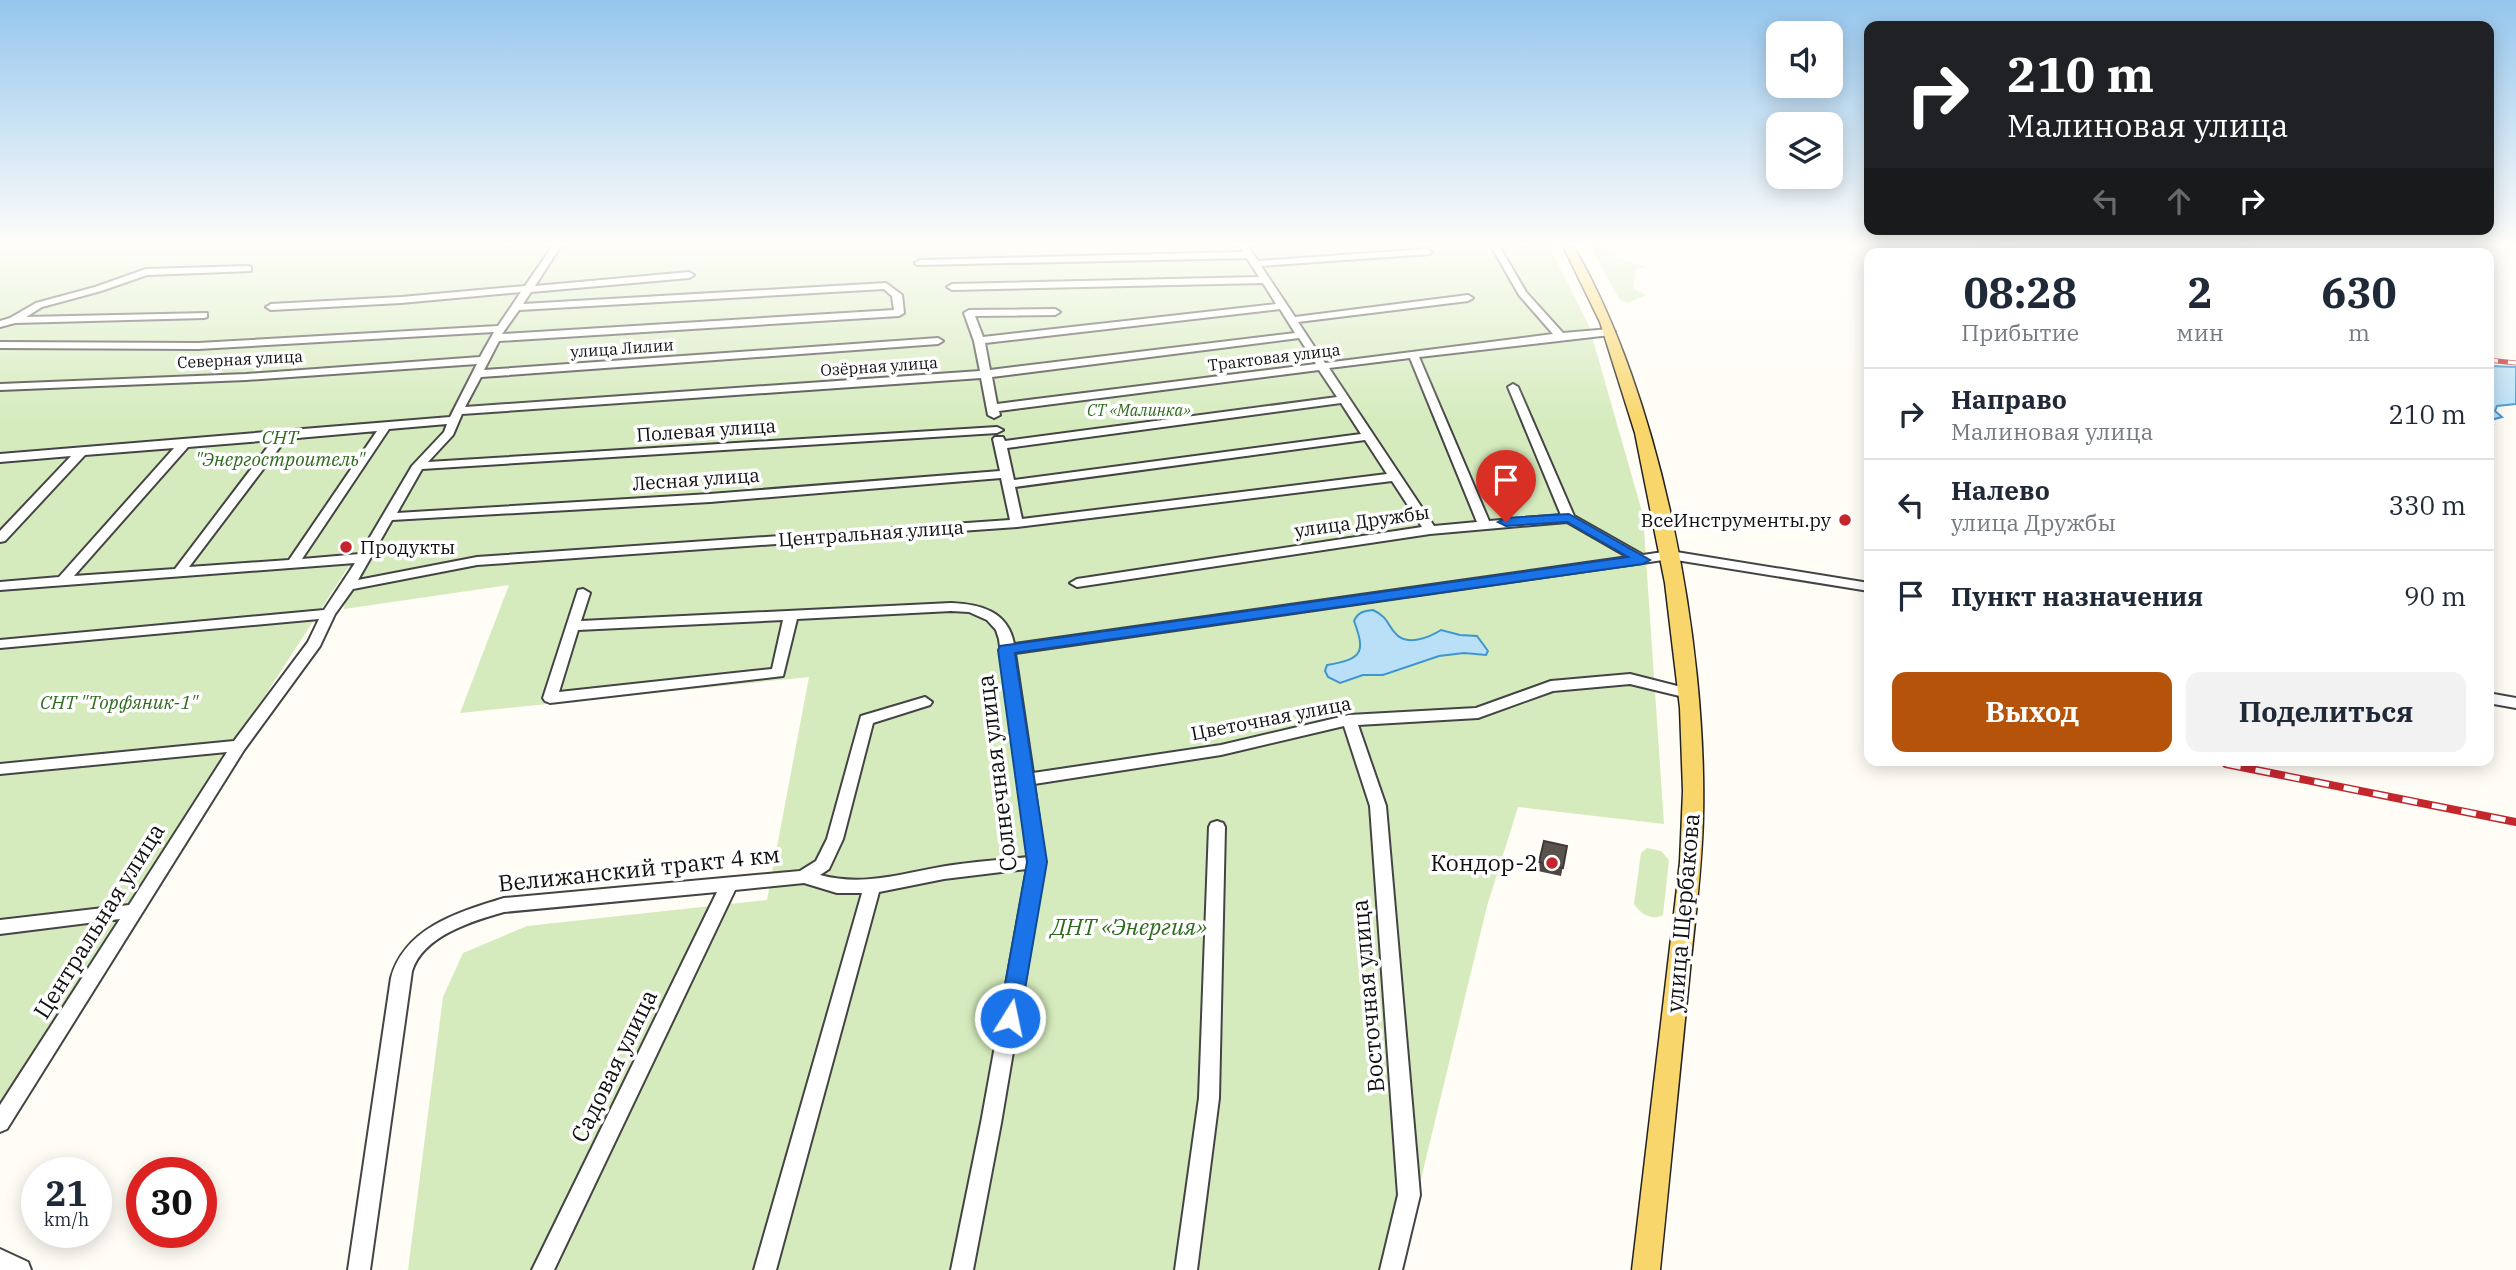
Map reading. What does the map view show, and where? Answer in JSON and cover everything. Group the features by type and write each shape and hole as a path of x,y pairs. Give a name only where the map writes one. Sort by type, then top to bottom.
{"main road":[{"name":"улица Щербакова","path":"1597,303 1634,399 1670,555 1688,693 1693,793 1688,890 1646,1270"}],"street":[{"path":"14,320 45,303"},
{"path":"271,307 327,303"},
{"name":"Центральная улица","path":"0,1122 239,746 315,643 328,614 348,586 418,466 449,433 479,367 519,303"},
{"path":"517,307 583,303"},
{"path":"0,345 198,346 498,333 899,313 898,303"},
{"path":"1280,303 1430,530"},
{"path":"1291,320 1426,303"},
{"path":"1530,303 1560,336"},
{"path":"979,341 1282,306"},
{"path":"1017,523 979,341 969,313 1055,312"},
{"path":"0,324 14,320 204,315"},
{"name":"Трактовая улица","path":"993,408 1413,354 1610,332"},
{"name":"Озёрная улица","path":"456,415 986,374 1301,335"},
{"name":"улица Лилии","path":"479,367 938,341"},
{"path":"1413,354 1484,523"},
{"name":"Северная улица","path":"0,387 479,367"},
{"path":"1513,387 1569,518 1643,560"},
{"path":"1001,445 1344,399"},
{"path":"0,458 385,427 456,415"},
{"path":"293,563 385,427"},
{"name":"Полевая улица","path":"418,466 997,429"},
{"path":"180,571 282,436"},
{"name":"Лесная улица","path":"388,517 1008,479 1368,436"},
{"path":"64,580 186,443"},
{"path":"0,538 82,451"},
{"name":"Центральная улица","path":"348,586 477,561 1017,523 1394,477"},
{"name":"улица Дружбы","path":"1077,583 1430,530 1484,523 1569,518"},
{"path":"1006,650 1670,555 1864,586"},
{"path":"0,586 363,558"},
{"path":"573,626 791,615 778,673 550,698 583,593"},
{"name":"Солнечная улица","path":"791,615 951,607 982,610 1002,626 1037,862 962,1270"},
{"path":"0,644 328,614"},
{"name":"Цветочная улица","path":"1025,780 1221,750 1349,720 1478,713 1551,686 1630,679 1688,693"},
{"path":"2494,699 2516,703"},
{"name":"Велижанский тракт 4 км","path":"359,1270 398,984 407,959 426,939 465,917 504,905 804,877 823,865 835,839 866,720 925,702"},
{"name":"Восточная улица","path":"1349,720 1378,806 1409,1195 1391,1270"},
{"path":"0,769 239,746"},
{"path":"1186,1270 1209,1098 1217,828"},
{"path":"804,877 837,886 872,887 944,873 1037,862"},
{"name":"Садовая улица","path":"542,1270 730,883"},
{"path":"765,1270 872,887"},
{"path":"0,927 133,911"},
{"path":"0,1260 20,1270"}],"green space":[{"path":"0,303 1578,303 1589,326 1643,515 1664,824 1518,807 1487,906 1399,1270 408,1270 443,997 463,953 527,926 767,900 809,677 460,713 509,585 344,609 349,566 0,1104"},
{"path":"1647,848 1661,851 1669,860 1663,915 1659,917 1647,916 1634,904 1641,853"}],"water":[{"path":"2494,366 2516,367 2516,404 2497,406 2495,411 2502,417 2494,419"},
{"path":"1373,610 1407,640 1419,639 1441,630 1477,636 1488,651 1486,655 1464,653 1439,656 1383,675 1363,675 1340,683 1328,677 1325,671 1327,665 1348,660 1358,653 1360,641 1354,621 1362,612"}],"building":[{"path":"1544,841 1567,846 1563,868 1539,862"}],"railway":[{"path":"2494,361 2516,363"},
{"path":"2236,766 2516,822"}],"place":[{"name":"ВсеИнструменты.ру","path":"1845,520"},
{"name":"Продукты","path":"346,547"},
{"name":"Кондор-2","path":"1552,863"}],"route":[{"path":"1010,1018 1037,862 1006,650 1643,560 1569,518 1506,522"}],"park label":[{"name":"CТ «Малинка»","path":"1139,410"},
{"name":"СНТ \"Энергостроитель\"","path":"280,448"},
{"name":"СНТ \"Торфяник-1\"","path":"119,702"},
{"name":"ДНТ «Энергия»","path":"1129,927"}]}
